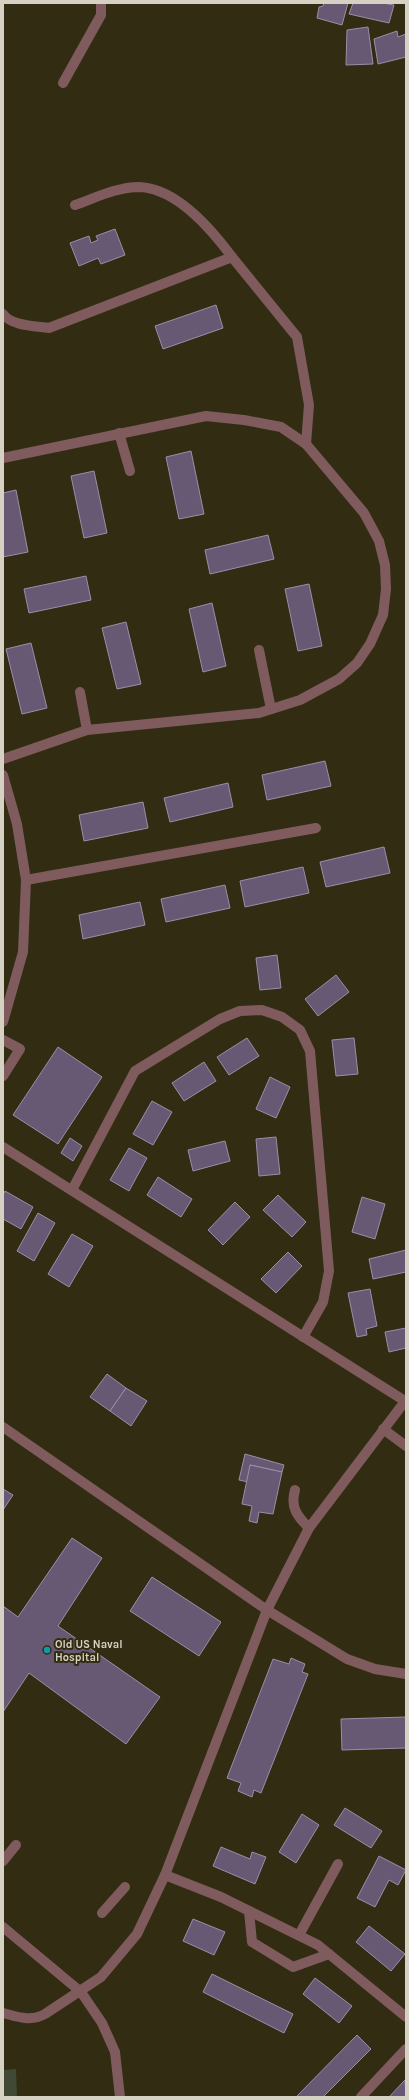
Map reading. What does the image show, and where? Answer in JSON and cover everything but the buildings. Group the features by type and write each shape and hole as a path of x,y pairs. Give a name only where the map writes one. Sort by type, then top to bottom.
{"street":[{"path":"63,83 101,15 100,3"},
{"path":"75,205 110,192 140,187 170,198 199,217 297,337 309,405 306,444"},
{"path":"3,314 6,318 26,325 49,328 232,257"},
{"path":"3,458 206,416 244,420 281,427 306,444 364,513 379,541 385,565 386,596 383,615 370,644 357,663 339,679 300,700 259,713 87,730 3,759"},
{"path":"120,433 130,471"},
{"path":"259,650 271,709"},
{"path":"80,692 87,730"},
{"path":"3,775 17,824 26,880 23,952 3,1022"},
{"path":"26,880 316,828"},
{"path":"72,1190 136,1071 220,1019 240,1011 262,1010 282,1017 300,1030 310,1051 329,1271 323,1302 303,1337"},
{"path":"3,1040 20,1049 3,1076"},
{"path":"3,1147 405,1400 309,1528 267,1610 165,1875 137,1934 101,1977 81,1992 37,2018 27,2019 3,2013"},
{"path":"3,1427 267,1610 347,1659 375,1669 406,1674"},
{"path":"383,1429 406,1446"},
{"path":"295,1490 294,1508 298,1517 309,1528"},
{"path":"3,1861 16,1845"},
{"path":"299,1935 338,1864"},
{"path":"165,1875 249,1911 318,1945 406,2016"},
{"path":"102,1913 125,1887"},
{"path":"249,1911 252,1942 293,1967 329,1954"},
{"path":"3,1927 81,1992 102,2023 115,2052 120,2097"},
{"path":"361,2097 406,2049"}],"green space":[{"path":"16,2069 17,2097 3,2097 3,2070"}],"place":[{"name":"Old US Naval Hospital","path":"47,1650"}]}
